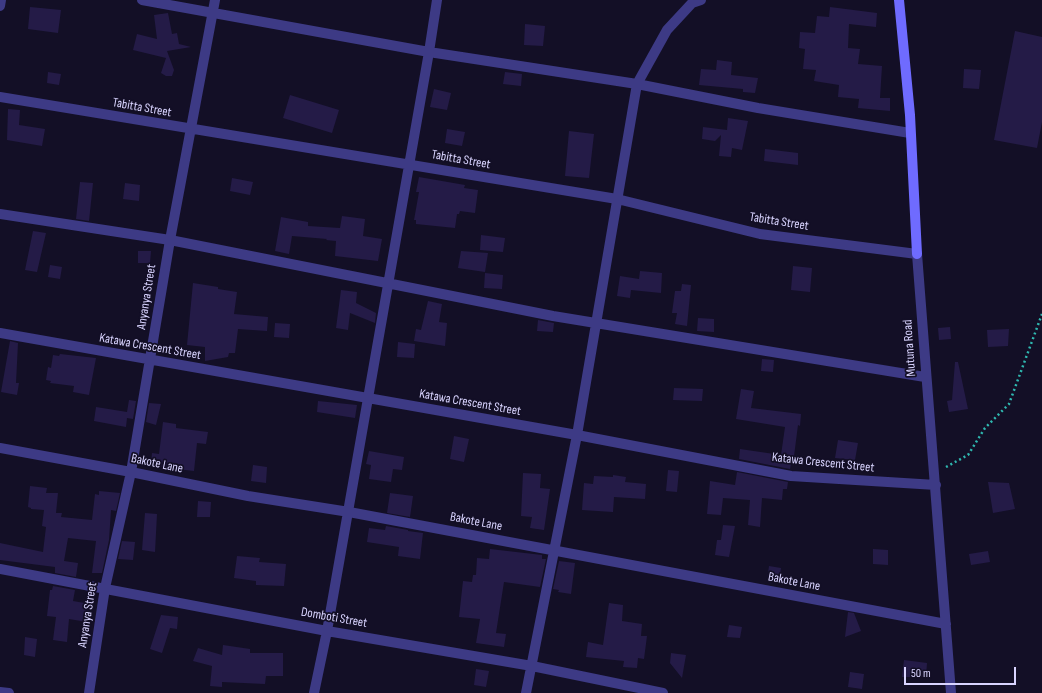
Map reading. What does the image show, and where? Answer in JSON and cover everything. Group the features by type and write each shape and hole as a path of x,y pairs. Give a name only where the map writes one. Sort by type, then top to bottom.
{"street":[{"path":"0,6 1,0"},
{"path":"142,0 429,52 637,84 758,108 910,133"},
{"name":"Anyanya Street","path":"89,693 105,588 131,472 170,240 215,0"},
{"path":"314,693 349,512 437,0"},
{"path":"526,693 577,435 616,199 637,84 667,30 692,3 701,0"},
{"name":"Mutuna Road","path":"899,0 910,133 925,377 935,473 952,693"},
{"name":"Tabitta Street","path":"0,97 190,130 409,164 616,199 760,234 917,254"},
{"path":"0,214 170,240 595,323 925,377"},
{"name":"Katawa Crescent Street","path":"0,333 577,435 791,476 936,485"},
{"name":"Bakote Lane","path":"0,448 131,472 248,496 349,512 946,624"},
{"name":"Domboti Street","path":"0,569 327,631 532,666 663,693"},
{"path":"0,692 9,693"}],"path":[{"path":"935,473 968,455 985,428 1009,404 1042,314"}],"building":[{"path":"30,7 61,10 58,33 28,29"},
{"path":"830,7 877,13 876,27 849,24 848,48 860,49 858,64 882,66 880,98 890,98 890,111 858,108 859,99 838,97 839,85 814,81 816,70 803,69 805,49 799,48 800,32 815,33 817,16 829,17"},
{"path":"168,13 172,34 177,33 179,44 191,47 167,51 174,70 172,76 166,76 161,73 166,58 133,50 137,34 157,39 154,15"},
{"path":"525,24 545,26 543,46 524,45"},
{"path":"1015,31 1042,37 1042,122 1037,148 994,140"},
{"path":"717,60 732,62 731,75 758,78 755,93 743,92 743,89 699,85 701,69 716,70"},
{"path":"964,69 981,70 979,89 963,88"},
{"path":"48,72 61,74 59,85 47,83"},
{"path":"505,72 522,74 521,86 503,84"},
{"path":"434,89 451,93 447,110 430,107"},
{"path":"290,95 339,110 332,133 283,118"},
{"path":"8,109 20,110 19,125 45,129 42,146 7,140"},
{"path":"728,118 748,121 742,150 732,148 731,157 719,156 721,135 715,141 702,139 703,127 727,130"},
{"path":"447,129 465,132 462,146 445,143"},
{"path":"569,131 594,134 589,178 565,176"},
{"path":"765,149 798,153 798,165 764,161"},
{"path":"419,177 465,185 464,188 478,190 475,213 460,211 459,214 457,214 455,228 416,224 416,220 414,220 419,192 416,192"},
{"path":"232,178 253,182 250,195 230,191"},
{"path":"80,182 93,183 89,221 76,219"},
{"path":"125,183 140,185 139,201 123,199"},
{"path":"342,216 365,219 363,236 382,239 378,261 335,256 336,241 326,240 327,239 292,236 289,254 275,251 281,217 308,222 308,226 340,228"},
{"path":"33,231 46,233 37,272 25,270"},
{"path":"481,235 505,238 503,252 480,250"},
{"path":"138,251 151,251 150,263 138,263"},
{"path":"461,251 488,253 485,272 458,268"},
{"path":"50,265 62,267 60,279 48,277"},
{"path":"793,266 812,268 810,292 791,290"},
{"path":"640,271 662,273 661,293 631,290 630,298 617,296 620,276 639,279"},
{"path":"485,273 503,275 502,289 484,288"},
{"path":"193,283 237,292 234,314 268,317 267,331 238,329 235,353 229,353 228,357 205,361 205,347 187,345"},
{"path":"682,284 691,285 687,326 675,324 677,313 672,313 675,291 681,291"},
{"path":"341,290 357,292 356,303 376,313 375,323 350,313 348,330 336,328"},
{"path":"428,301 442,304 439,322 447,323 445,346 414,341 416,329 421,330"},
{"path":"698,318 714,319 714,332 697,331"},
{"path":"538,320 554,323 553,332 537,331"},
{"path":"275,323 290,324 289,338 274,337"},
{"path":"950,327 951,339 939,340 938,328"},
{"path":"1009,329 1008,346 988,347 987,330"},
{"path":"10,341 18,343 16,383 19,383 17,395 1,392"},
{"path":"398,342 415,344 414,358 397,357"},
{"path":"60,354 96,358 89,395 73,392 74,386 50,383 51,381 46,380 48,367 51,368 53,355 59,356"},
{"path":"762,359 774,360 773,372 761,371"},
{"path":"955,362 958,362 968,409 949,412 947,401 952,400"},
{"path":"674,388 703,389 702,401 673,400"},
{"path":"741,389 754,391 751,408 801,414 800,426 798,425 793,464 791,464 790,469 739,459 740,449 781,455 785,427 736,419"},
{"path":"129,400 136,401 133,419 127,418 126,427 94,421 96,407 127,412"},
{"path":"318,401 357,405 355,418 317,412"},
{"path":"149,403 161,404 156,425 146,422"},
{"path":"163,422 176,424 176,428 208,432 206,444 197,443 194,471 151,466 152,453 159,454"},
{"path":"454,436 469,439 464,462 450,459"},
{"path":"838,440 858,443 855,460 835,458"},
{"path":"369,451 404,457 402,470 393,469 391,482 369,479 371,465 366,464"},
{"path":"253,465 267,467 266,483 251,481"},
{"path":"668,470 679,471 677,492 666,491"},
{"path":"737,472 788,482 787,489 783,489 782,500 762,498 760,527 748,525 750,500 723,498 721,515 707,514 710,481 735,485"},
{"path":"523,473 541,474 540,488 550,489 544,530 530,528 532,517 521,516"},
{"path":"613,475 626,477 625,482 646,484 645,499 614,497 613,512 582,510 584,483 593,484 594,476 613,477"},
{"path":"988,482 1009,483 1015,509 993,513"},
{"path":"30,486 47,488 46,493 58,493 56,513 62,513 61,517 92,520 95,494 99,495 99,491 120,493 116,511 111,510 109,540 102,573 92,573 96,541 68,538 64,561 78,563 76,577 55,573 55,567 0,560 0,543 43,552 46,527 42,526 44,510 31,509 28,507"},
{"path":"390,493 413,496 410,517 387,513"},
{"path":"198,501 211,502 210,517 197,517"},
{"path":"145,513 157,514 155,552 142,550"},
{"path":"723,525 735,526 729,557 715,555 717,540 721,540"},
{"path":"386,526 423,533 420,559 398,556 399,547 367,542 369,528 385,530"},
{"path":"122,541 135,542 133,560 118,559"},
{"path":"490,549 542,555 542,559 546,559 540,587 504,582 496,633 506,634 504,647 476,643 480,619 459,617 463,581 472,582 473,575 476,575 477,558 489,559"},
{"path":"873,549 888,550 888,565 873,564"},
{"path":"988,551 990,562 971,565 969,554"},
{"path":"237,556 260,558 259,562 286,564 284,586 256,585 256,581 234,578"},
{"path":"559,561 575,563 571,594 558,592 559,590 553,589"},
{"path":"769,566 781,568 779,582 767,580"},
{"path":"53,586 75,590 73,601 90,604 87,622 69,619 67,642 53,640 56,617 47,616 50,590 52,590"},
{"path":"609,603 623,605 622,621 642,624 641,636 647,636 644,659 638,658 637,668 623,667 624,661 586,657 588,642 603,645"},
{"path":"848,612 854,613 861,631 845,637"},
{"path":"161,615 178,617 177,629 170,628 162,653 150,649"},
{"path":"729,625 742,627 740,638 727,637"},
{"path":"25,637 37,639 35,657 24,655"},
{"path":"223,645 250,649 250,653 283,653 283,676 266,676 265,684 222,682 222,687 210,686 212,666 193,661 198,648 222,655"},
{"path":"671,653 686,655 682,678 670,663"},
{"path":"904,660 927,663 926,677 902,677"},
{"path":"476,669 489,671 486,687 474,685"},
{"path":"850,672 864,674 862,689 848,687"}]}
